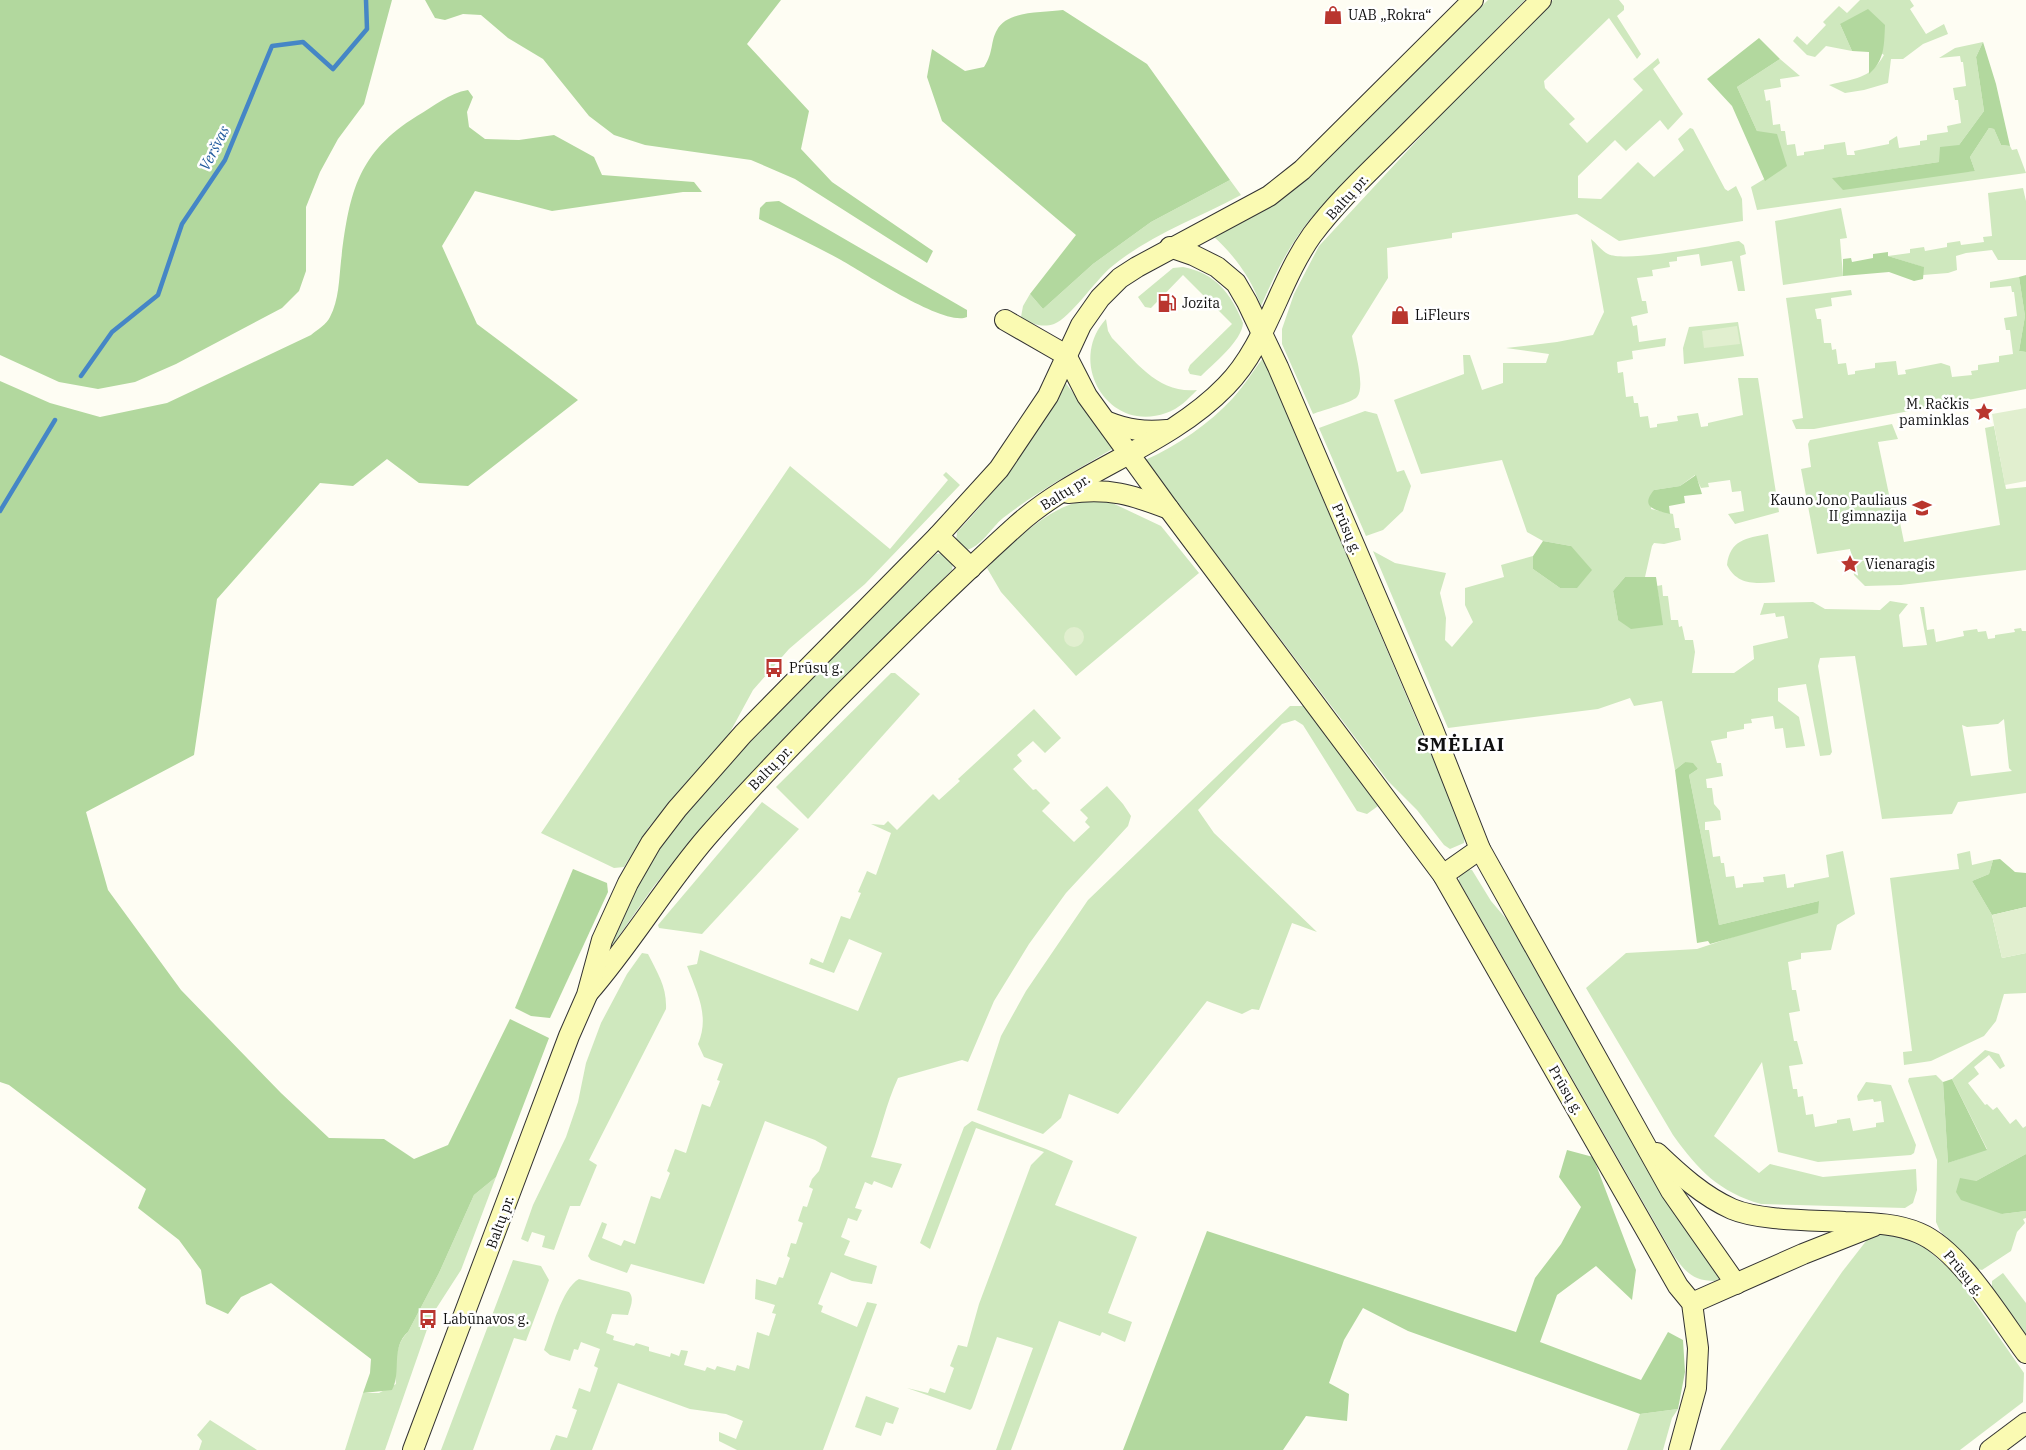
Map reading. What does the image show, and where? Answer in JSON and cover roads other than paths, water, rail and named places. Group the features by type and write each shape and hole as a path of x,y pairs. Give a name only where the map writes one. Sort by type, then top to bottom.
{"main road":[{"name":"Baltų pr.","path":"413,1450 569,1036 587,995 602,940 628,884 651,843 676,809 743,734 938,536 999,469 1048,396 1080,325 1100,298 1120,278 1170,247 1269,196 1302,170 1473,0"},
{"name":"Baltų pr.","path":"587,995 606,973 668,885 756,782 886,650 971,568 1026,518 1058,495 1202,410 1228,384 1244,366 1262,333 1291,269 1312,235 1361,180 1541,0"},
{"name":"Prūsų g.","path":"1170,247 1193,255 1217,267 1236,284 1262,333 1428,718 1480,849 1671,1191 1736,1284"},
{"path":"1005,320 1066,355"},
{"name":"Prūsų g.","path":"1066,355 1087,396 1108,422 1169,509 1443,875 1678,1286 1692,1303"},
{"path":"1108,422 1130,430 1146,432 1170,430"},
{"path":"1058,495 1092,491 1123,493 1169,509"},
{"path":"938,536 971,568"},
{"path":"1443,875 1480,849"},
{"name":"Prūsų g.","path":"1644,1141 1678,1173 1708,1197 1734,1210 1779,1219 1881,1224 1920,1233 1939,1244 1957,1261 2026,1353"},
{"path":"1679,1450 1696,1388 1698,1348 1692,1303 1881,1224"},
{"path":"1990,1450 2026,1424"}],"waterway":[{"name":"Veršvas","path":"81,376 112,332 158,295 182,224 225,160 272,46 303,42 333,69 367,29 366,0"},
{"name":"Veršvas","path":"0,511 55,420"}],"place":[{"name":"UAB „Rokra“","path":"1333,15"},
{"name":"Jozita","path":"1167,303"},
{"name":"LiFleurs","path":"1400,315"},
{"name":"M. Račkis paminklas","path":"1984,412"},
{"name":"Kauno Jono Pauliaus II gimnazija","path":"1922,508"},
{"name":"Vienaragis","path":"1850,564"},
{"name":"Prūsų g.","path":"774,668"},
{"name":"Labūnavos g.","path":"428,1319"}],"district":[{"name":"SMĖLIAI","path":"1461,744"}]}
